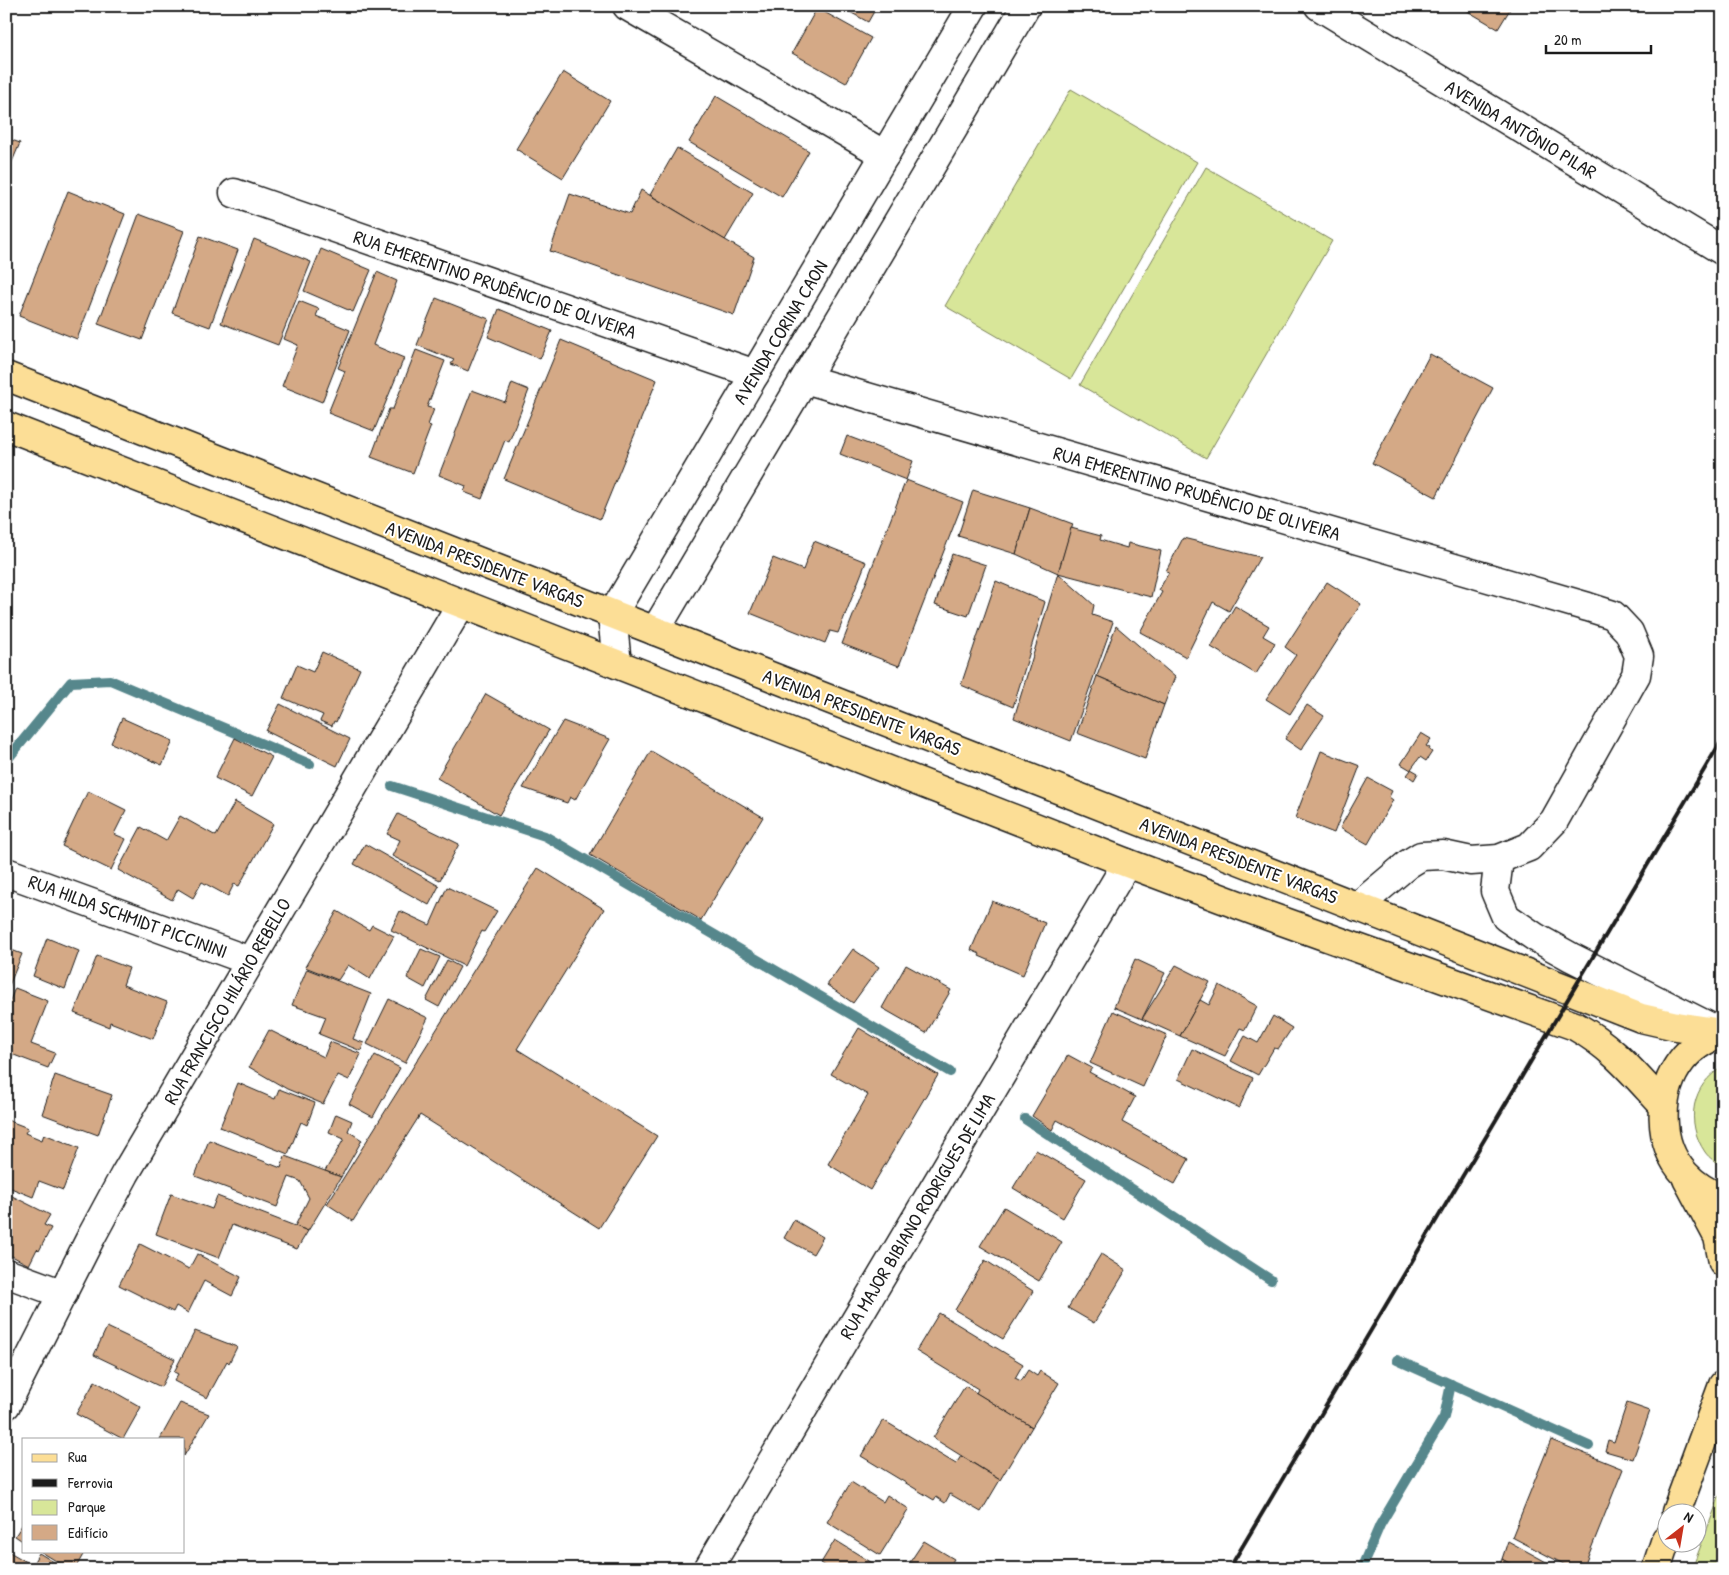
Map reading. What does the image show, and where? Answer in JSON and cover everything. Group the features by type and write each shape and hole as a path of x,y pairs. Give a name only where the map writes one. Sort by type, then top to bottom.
{"main road":[{"name":"AVENIDA PRESIDENTE VARGAS","path":"6,376 1641,1018 1676,1026 1722,1032"},
{"path":"6,426 1127,863 1260,913 1575,1026 1596,1038 1618,1056 1663,1106"},
{"path":"1722,1032 1700,1044 1682,1060 1670,1082 1663,1106 1664,1130 1671,1153 1718,1237 1723,1262"},
{"path":"1684,1174 1703,1190 1723,1200"},
{"path":"1680,1502 1723,1385"},
{"path":"1656,1569 1662,1552"}],"street":[{"path":"627,6 885,155"},
{"name":"AVENIDA CORINA CAON","path":"612,614 973,6"},
{"path":"655,631 1026,6"},
{"name":"AVENIDA ANTÔNIO PILAR","path":"1319,6 1723,251"},
{"name":"RUA EMERENTINO PRUDÊNCIO DE OLIVEIRA","path":"234,193 755,374"},
{"name":"RUA EMERENTINO PRUDÊNCIO DE OLIVEIRA","path":"805,379 1588,607 1612,616 1629,632 1639,656 1636,676 1554,821 1529,847 1499,859 1471,861 1443,855 1421,856 1408,864 1357,907"},
{"name":"RUA FRANCISCO HILÁRIO REBELLO","path":"6,1405 125,1174 461,604"},
{"path":"612,614 617,664"},
{"path":"1499,859 1496,891 1506,917 1534,937 1571,957 1722,1032"},
{"name":"RUA MAJOR BIBIANO RODRIGUES DE LIMA","path":"708,1569 1127,863"},
{"name":"RUA HILDA SCHMIDT PICCININI","path":"6,872 250,961"},
{"path":"6,1274 63,1294"}],"green space":[{"path":"1071,89 1197,162 1071,379 945,306"},
{"path":"1206,167 1332,241 1206,458 1080,385"},
{"path":"1723,1067 1723,1167 1705,1152 1699,1141 1693,1117 1694,1105 1704,1083 1712,1074"},
{"path":"1723,1487 1723,1569 1692,1569 1698,1552 1706,1552 1706,1532"}],"building":[{"path":"839,6 877,6 868,22"},
{"path":"1459,6 1512,6 1498,29"},
{"path":"817,8 871,38 846,83 792,53"},
{"path":"563,72 610,101 563,178 516,149"},
{"path":"716,96 809,151 782,197 689,142"},
{"path":"6,138 20,143 6,176"},
{"path":"677,148 753,193 725,240 650,195"},
{"path":"641,190 754,257 734,315 550,251 570,194 630,214"},
{"path":"68,191 125,214 77,339 19,316"},
{"path":"139,214 184,231 142,340 98,324"},
{"path":"200,236 238,250 210,327 172,313"},
{"path":"254,239 311,262 278,345 221,323"},
{"path":"321,249 371,270 353,312 304,291"},
{"path":"377,272 397,281 373,345 404,358 374,431 328,413 345,371 338,368"},
{"path":"436,298 489,319 468,371 451,364 454,360 417,345"},
{"path":"299,301 319,309 316,316 350,330 322,402 282,386 298,345 284,339"},
{"path":"499,309 552,331 540,359 488,337"},
{"path":"561,340 657,380 600,519 504,479"},
{"path":"416,350 445,361 427,407 434,409 428,425 431,426 413,473 371,457 389,409 393,409"},
{"path":"1430,354 1493,388 1436,497 1372,463"},
{"path":"512,383 529,390 509,442 505,440 482,499 464,492 466,486 439,475 472,390 505,402"},
{"path":"847,436 913,461 906,480 840,454"},
{"path":"906,480 963,502 899,666 842,644"},
{"path":"973,490 1030,508 1016,554 958,536"},
{"path":"1030,508 1073,524 1058,573 1016,554"},
{"path":"1071,528 1101,536 1100,540 1127,548 1128,543 1161,551 1151,597 1058,573"},
{"path":"1183,538 1260,557 1229,611 1213,602 1186,657 1140,632 1162,592 1159,590 1169,572 1166,571"},
{"path":"814,541 866,562 838,633 830,631 825,643 750,613 773,558 803,570"},
{"path":"952,554 986,565 968,616 935,605"},
{"path":"1058,573 1094,605 1092,615 1113,622 1071,741 1014,718"},
{"path":"996,581 1045,602 1013,707 961,685"},
{"path":"1327,582 1361,604 1290,714 1266,699 1296,655 1285,647"},
{"path":"1235,606 1269,626 1263,636 1275,643 1256,674 1211,647"},
{"path":"1116,626 1175,677 1164,705 1097,676"},
{"path":"322,652 360,669 336,722 334,721 332,726 320,721 323,715 283,698 297,665 313,672"},
{"path":"1097,676 1164,705 1145,759 1077,733"},
{"path":"486,694 549,730 499,815 437,778"},
{"path":"280,704 350,739 337,766 266,731"},
{"path":"1307,705 1324,716 1301,750 1285,739"},
{"path":"122,718 173,741 162,765 111,743"},
{"path":"563,721 610,739 575,800 570,797 567,803 523,788"},
{"path":"1421,733 1431,739 1426,746 1432,752 1426,761 1420,757 1411,769 1418,773 1414,780 1407,775 1411,770 1401,764"},
{"path":"235,738 272,757 252,796 215,778"},
{"path":"651,751 763,817 701,920 590,855"},
{"path":"1321,751 1360,766 1334,833 1295,818"},
{"path":"1368,778 1392,791 1389,797 1393,800 1368,844 1340,828"},
{"path":"88,791 126,810 114,834 126,839 111,870 62,846"},
{"path":"235,802 273,824 239,886 234,884 228,896 202,882 193,898 178,889 172,900 118,870 141,827 166,841 180,816 216,836"},
{"path":"398,814 459,844 440,880 392,856 400,840 387,834"},
{"path":"365,844 439,886 429,905 354,864"},
{"path":"538,868 604,909 517,1049 657,1136 599,1228 420,1115 353,1221 327,1204"},
{"path":"447,887 497,911 484,932 482,931 464,966 391,930 400,911 430,925"},
{"path":"992,901 1045,923 1023,975 979,956 980,954 971,950"},
{"path":"337,911 369,930 372,925 394,936 370,979 348,965 338,980 305,967"},
{"path":"47,938 79,951 65,989 33,976"},
{"path":"6,948 22,954 6,993"},
{"path":"421,949 440,957 425,988 407,978"},
{"path":"853,949 879,967 853,1003 827,985"},
{"path":"97,956 129,968 123,985 167,1002 153,1039 110,1022 109,1027 74,1013"},
{"path":"1135,959 1165,973 1142,1019 1114,1007"},
{"path":"447,960 460,967 439,1007 426,1000"},
{"path":"906,965 951,990 926,1033 882,1008"},
{"path":"1176,965 1210,982 1180,1036 1142,1019"},
{"path":"307,969 371,994 353,1039 364,1043 361,1051 319,1034 326,1017 292,1005"},
{"path":"1219,985 1257,1006 1245,1030 1240,1028 1225,1056 1180,1036 1200,1000 1209,1005"},
{"path":"15,988 48,1001 31,1044 55,1053 48,1068 6,1052 6,1010"},
{"path":"389,999 428,1018 405,1063 367,1044"},
{"path":"1113,1011 1167,1035 1143,1087 1090,1063"},
{"path":"1273,1016 1292,1028 1278,1049 1274,1048 1258,1075 1231,1061 1245,1036 1258,1043"},
{"path":"859,1028 938,1075 870,1190 828,1164 868,1095 831,1074"},
{"path":"269,1030 324,1057 330,1042 361,1054 349,1080 338,1075 323,1104 287,1089 249,1067"},
{"path":"1192,1049 1253,1078 1239,1108 1178,1079"},
{"path":"375,1055 400,1068 373,1117 349,1104"},
{"path":"1068,1055 1092,1068 1089,1072 1135,1097 1122,1122 1189,1159 1175,1184 1057,1120 1052,1130 1032,1116"},
{"path":"55,1075 112,1095 98,1135 42,1114"},
{"path":"238,1083 275,1099 279,1089 315,1103 307,1125 301,1122 288,1154 220,1127"},
{"path":"336,1114 352,1121 348,1131 362,1140 341,1177 325,1171 344,1139 329,1132"},
{"path":"7,1120 28,1128 25,1133 42,1140 44,1134 79,1148 63,1190 39,1181 33,1197 6,1186"},
{"path":"209,1140 281,1168 285,1156 341,1177 308,1231 295,1226 309,1198 300,1181 289,1177 277,1207 195,1176"},
{"path":"1036,1150 1086,1179 1063,1218 1013,1188"},
{"path":"8,1194 50,1215 44,1225 51,1228 29,1265 6,1253 6,1197"},
{"path":"171,1194 212,1209 217,1196 308,1231 297,1249 232,1225 219,1258 156,1234"},
{"path":"1004,1207 1062,1242 1039,1281 980,1246"},
{"path":"794,1220 823,1237 813,1254 784,1238"},
{"path":"140,1244 189,1269 197,1254 241,1277 232,1296 204,1281 188,1313 176,1306 173,1312 119,1285"},
{"path":"1101,1254 1126,1270 1094,1323 1068,1308"},
{"path":"985,1260 1033,1291 1003,1339 955,1310"},
{"path":"939,1313 1023,1364 1015,1378 1021,1381 1028,1370 1037,1376 1040,1371 1059,1383 1032,1427 976,1393 978,1389 916,1351"},
{"path":"107,1327 175,1359 161,1387 94,1355"},
{"path":"195,1331 237,1347 229,1363 227,1361 207,1398 174,1381 178,1374 174,1372"},
{"path":"95,1381 141,1407 124,1438 76,1414"},
{"path":"965,1386 1032,1427 1000,1480 933,1438"},
{"path":"180,1403 209,1414 185,1454 185,1438 161,1438"},
{"path":"1627,1403 1650,1411 1633,1459 1605,1451 1608,1440 1614,1442"},
{"path":"883,1420 956,1464 961,1456 1000,1480 981,1512 950,1494 945,1503 936,1497 934,1500 861,1456"},
{"path":"1551,1440 1623,1469 1583,1569 1573,1569 1512,1537"},
{"path":"851,1482 883,1502 887,1495 909,1509 880,1555 827,1522"},
{"path":"22,1525 22,1541 15,1536"},
{"path":"835,1540 882,1569 830,1569 821,1563"},
{"path":"924,1541 954,1559 948,1569 921,1569 910,1562"},
{"path":"1508,1541 1559,1569 1518,1569 1502,1559"},
{"path":"6,1550 32,1565 39,1553 65,1569 6,1569"},
{"path":"42,1552 84,1552 75,1569 69,1569"},
{"path":"1502,1559 1518,1568 1518,1569 1498,1569"}],"waterway":[{"path":"6,761 71,682 110,680 310,764"},
{"path":"392,786 545,836 950,1072"},
{"path":"1025,1119 1271,1280"},
{"path":"1397,1360 1589,1446"},
{"path":"1361,1569 1380,1525 1444,1417 1451,1384"}],"railway":[{"path":"1229,1569 1723,738"}]}
